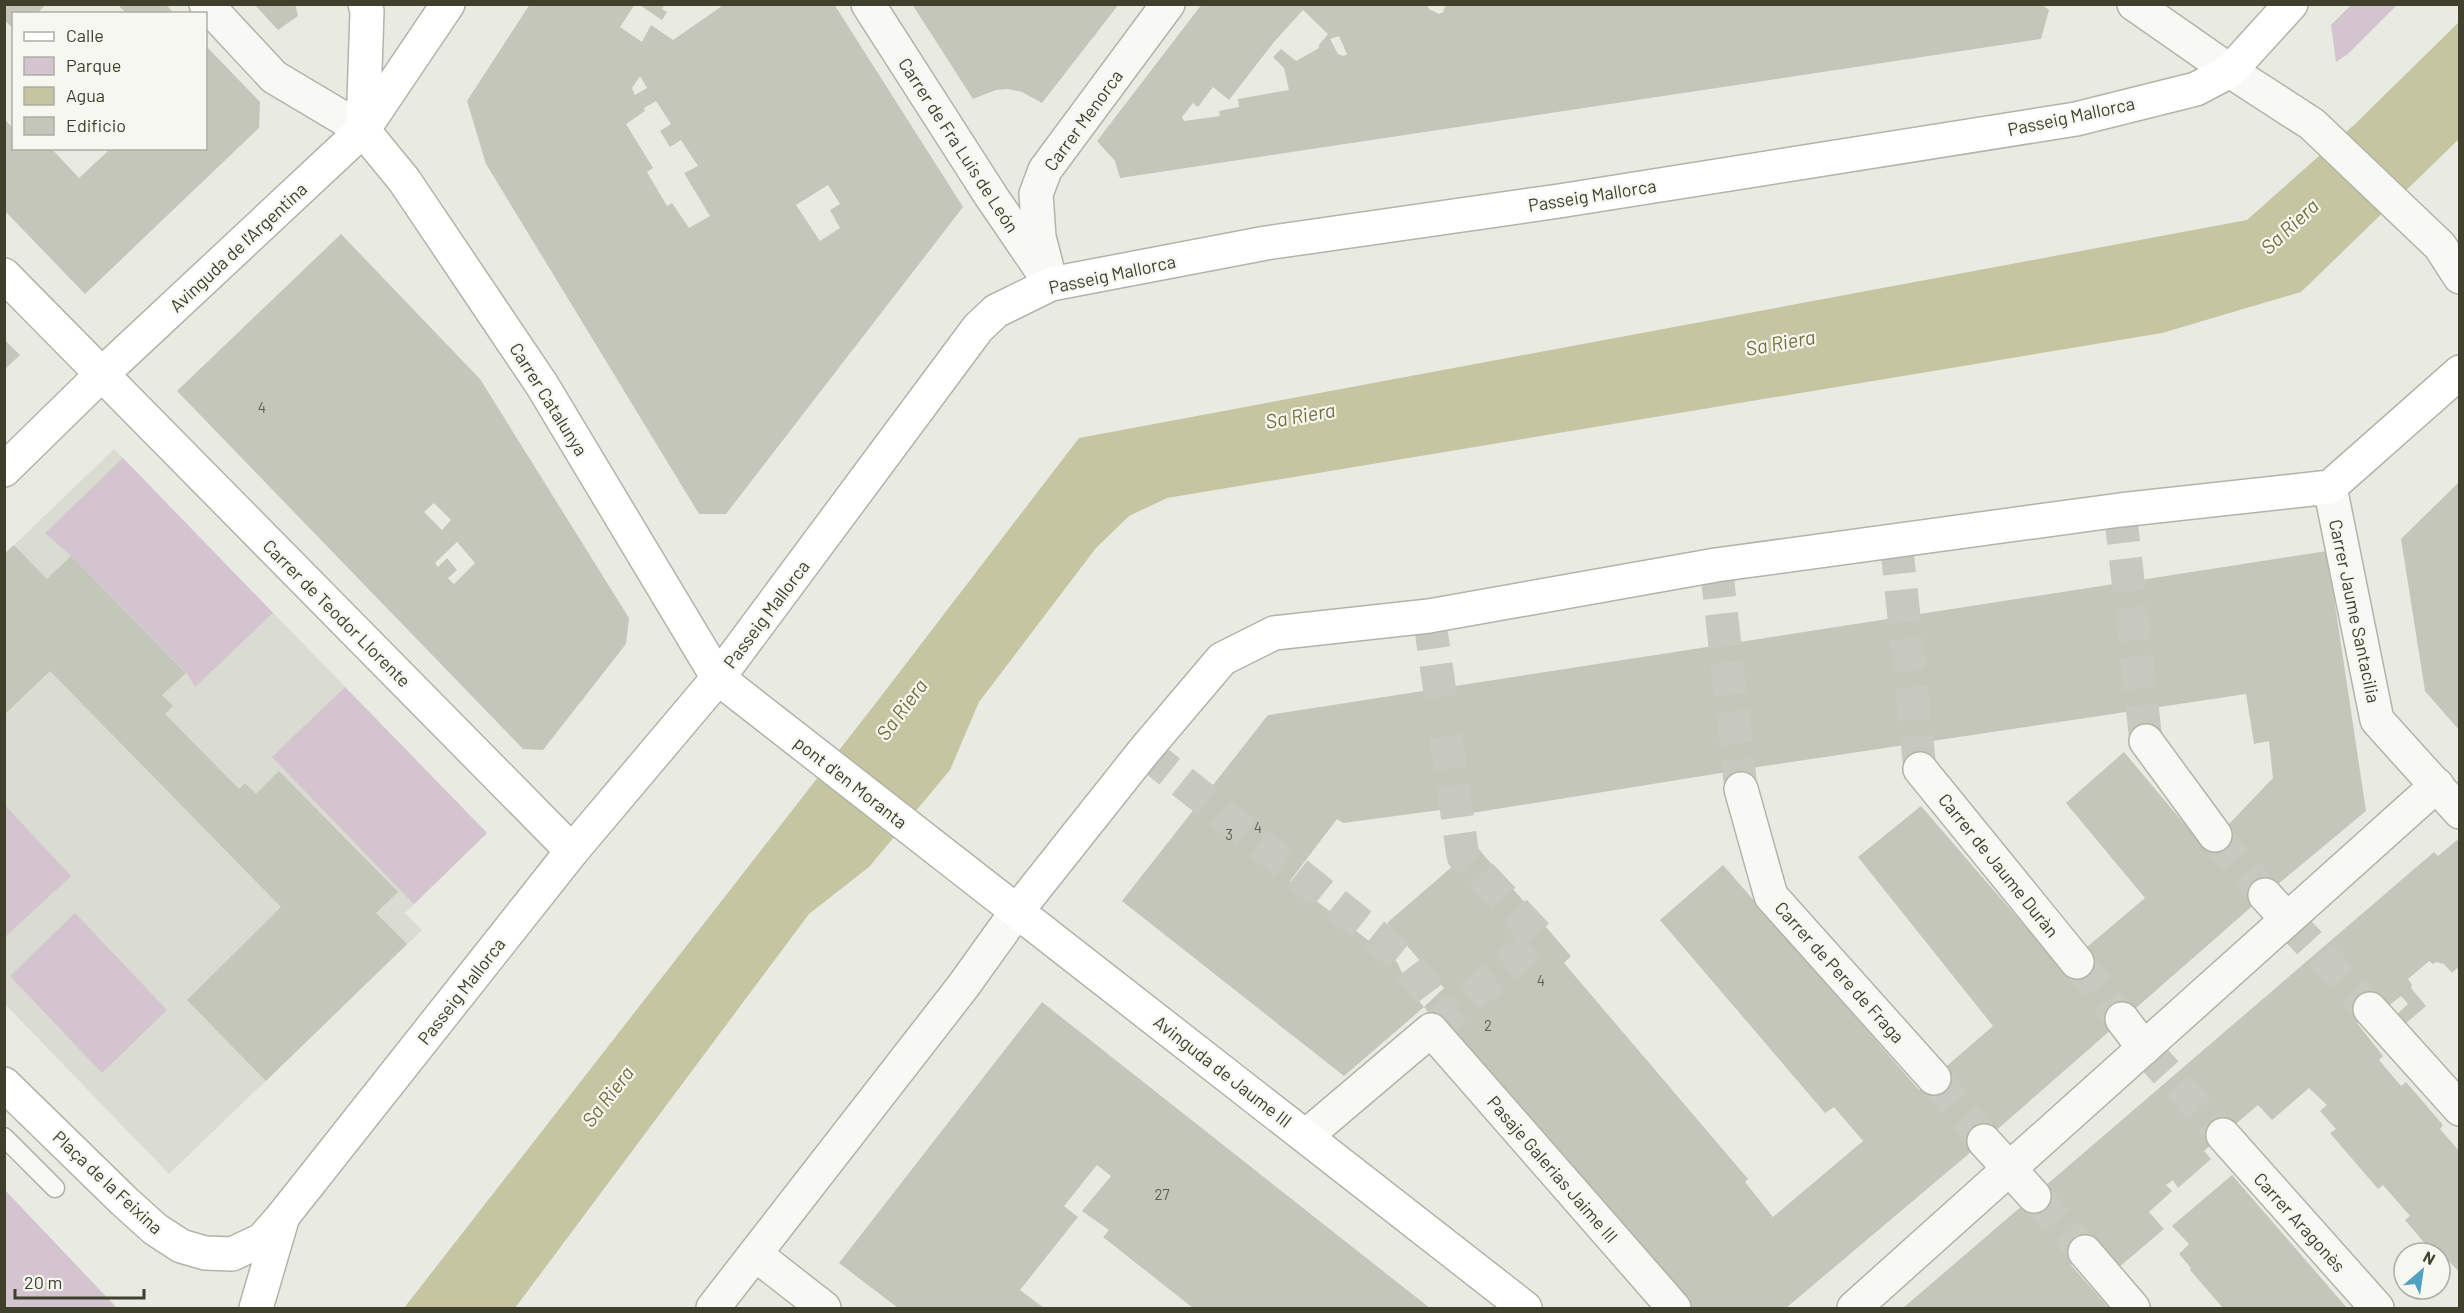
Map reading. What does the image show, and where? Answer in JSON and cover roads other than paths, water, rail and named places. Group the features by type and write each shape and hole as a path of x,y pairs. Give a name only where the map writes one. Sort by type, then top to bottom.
{"street":[{"path":"206,4 274,77 363,130 367,11 365,4"},
{"name":"Avinguda de l'Argentina","path":"4,470 102,374 363,130 448,4"},
{"name":"Carrer de Fra Luis de León","path":"868,4 1051,284"},
{"name":"Carrer Menorca","path":"1051,284 1039,237 1036,194 1045,170 1168,4"},
{"path":"2134,4 2230,71 2312,124 2440,246 2460,277"},
{"name":"Passeig Mallorca","path":"256,1308 283,1216 572,851 718,678 978,328 996,311 1051,284 1266,243 1560,201 2076,119 2196,89 2230,71 2291,4"},
{"name":"Carrer Catalunya","path":"363,130 404,180 542,386 718,678"},
{"name":"Carrer de Teodor Llorente","path":"4,275 572,851"},
{"path":"713,1308 964,985 1017,911 1144,751 1222,659 1274,633 1429,616 1716,565 2120,510 2330,487 2460,372"},
{"name":"Carrer Jaume Santacilia","path":"2330,487 2377,720 2460,812"},
{"name":"pont d'en Moranta","path":"718,678 918,835"},
{"path":"2146,741 2216,835"},
{"name":"Carrer de Jaume Duràn","path":"1920,769 2078,962"},
{"path":"1854,1308 2437,785"},
{"name":"Carrer de Pere de Fraga","path":"1741,789 1771,896 1934,1078"},
{"name":"Avinguda de Jaume III","path":"918,835 1525,1308"},
{"path":"2265,895 2287,920"},
{"path":"2370,1010 2460,1109"},
{"path":"2122,1019 2144,1048"},
{"name":"Pasaje Galerias Jaime III","path":"1306,1136 1431,1030 1674,1308"},
{"name":"Plaça de la Feixina","path":"4,1084 124,1201 155,1229 181,1246 205,1253 232,1254 262,1240 283,1216"},
{"name":"Carrer Aragonès","path":"2223,1135 2377,1308"},
{"path":"1984,1141 2034,1196"},
{"path":"2085,1252 2133,1308"},
{"path":"755,1254 824,1308"}],"lane":[{"path":"4,1137 55,1188"}],"water":[{"name":"Sa Riera","path":"2459,22 2459,139 2301,292 2162,333 1167,498 1129,516 1096,548 979,702 950,770 869,867 809,914 515,1308 404,1308 872,708 1079,438 2247,220 2354,125"}],"tunnel":[{"path":"2120,510 2146,741"},
{"path":"1896,541 1920,769"},
{"path":"1716,565 1741,789"},
{"path":"1429,616 1443,713"},
{"path":"1431,1030 1540,938 1463,856 1444,724"},
{"path":"1144,751 1402,957 1447,1017"},
{"path":"2215,835 2265,895"},
{"path":"2287,919 2370,1009"},
{"path":"2077,962 2122,1019"},
{"path":"2144,1048 2223,1135"},
{"path":"1934,1078 1984,1141"},
{"path":"2034,1196 2085,1252"}]}
